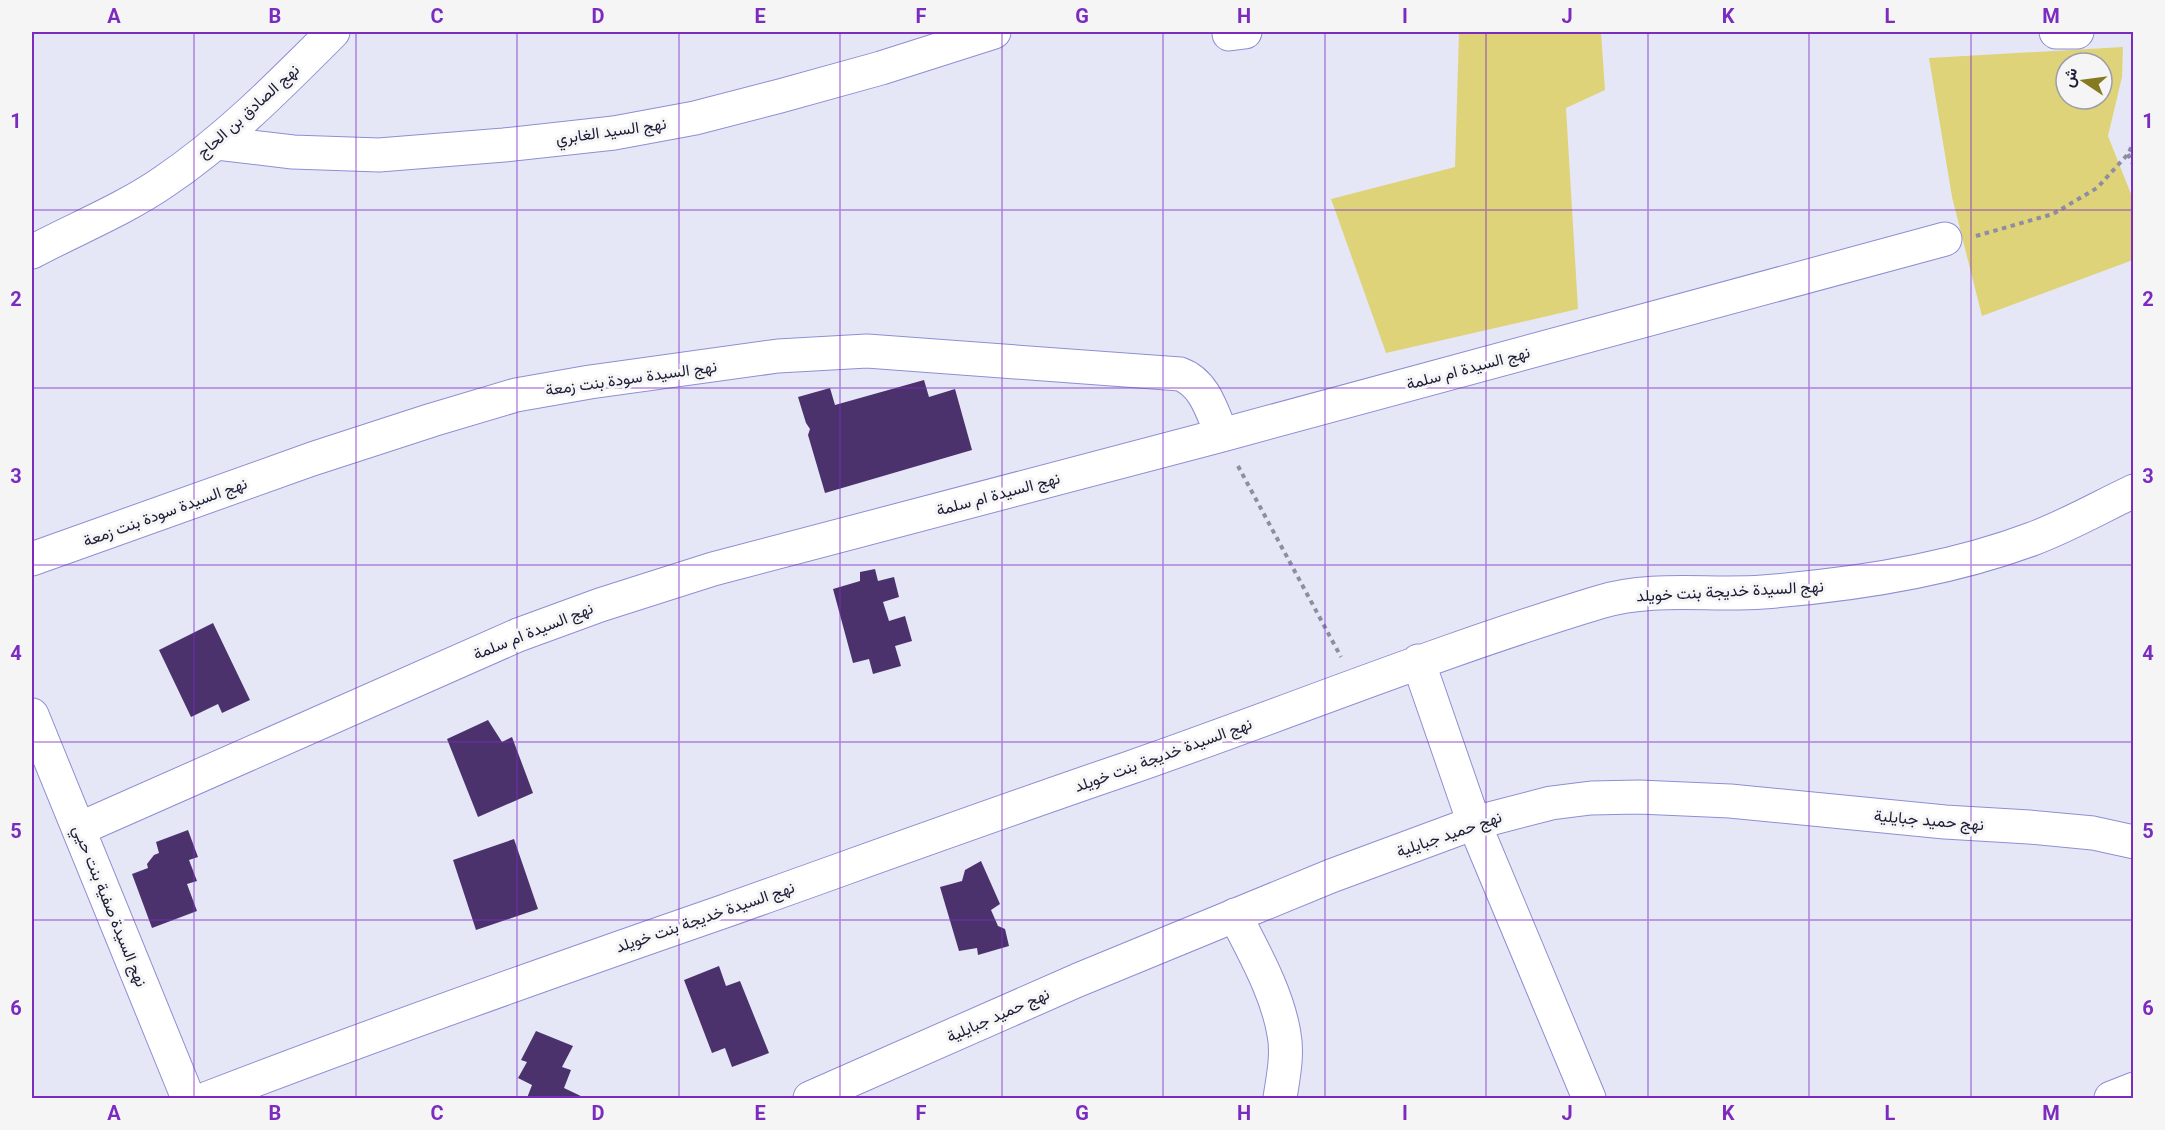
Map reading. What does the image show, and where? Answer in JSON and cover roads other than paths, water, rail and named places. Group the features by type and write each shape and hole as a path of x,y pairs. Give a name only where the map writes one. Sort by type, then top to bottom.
{"street":[{"name":"نهج الصادق بن الحاج","path":"32,252 143,194 217,143 333,32"},
{"name":"نهج السيد الغابري","path":"217,143 293,152 379,155 614,133 695,118 780,96 881,68 994,32"},
{"path":"1229,32 1229,34 1245,32"},
{"path":"2056,32 2077,32"},
{"name":"نهج السيدة ام سلمة","path":"79,829 518,635 600,604 713,568 1222,435 1945,239"},
{"name":"نهج السيدة سودة بنت زمعة","path":"32,559 312,459 516,395 590,382 778,356 867,351 1180,374 1195,381 1222,435"},
{"name":"نهج السيدة خديجة بنت خويلد","path":"208,1098 544,974 1163,756 1418,661 1608,600 1656,592 1759,592 1842,584 1894,575 1966,560 2033,538 2133,491"},
{"path":"1418,661 1474,823 1589,1098"},
{"name":"نهج السيدة صفية بنت حيي","path":"32,715 188,1098"},
{"name":"نهج حميد جبايلية","path":"810,1098 1078,980 1331,876 1474,823 1551,803 1591,798 1639,797 1730,801 1945,822 2093,833 2133,842"},
{"path":"1235,915 1263,972 1279,1013 1285,1036 1285,1061 1280,1098"},
{"path":"2111,1098 2133,1089"}]}
